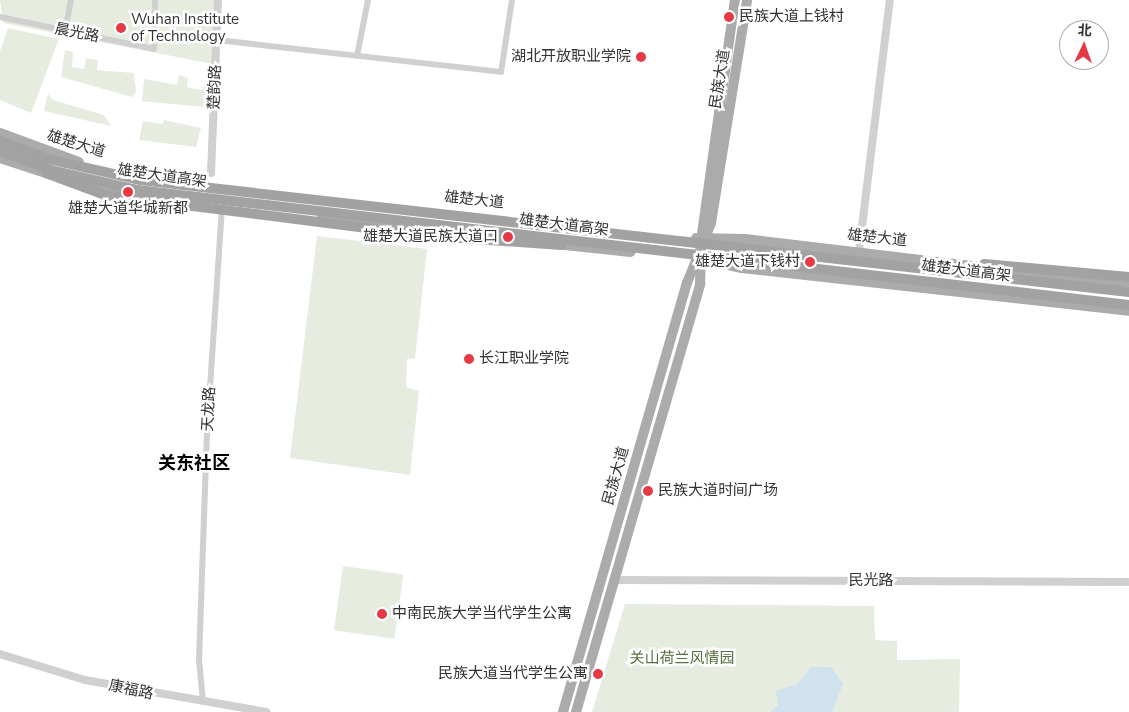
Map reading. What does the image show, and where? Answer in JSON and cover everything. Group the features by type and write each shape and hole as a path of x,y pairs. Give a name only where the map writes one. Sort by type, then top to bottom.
{"highway":[{"name":"雄楚大道高架","path":"0,141 48,159 140,180 1129,292"},
{"name":"雄楚大道高架","path":"1,154 51,170 137,190 1129,305"},
{"path":"1,154 106,195 431,236 562,245"},
{"path":"984,264 1048,268 1129,277"}],"main road":[{"name":"民族大道","path":"576,712 700,284 701,249 735,0"},
{"name":"民族大道","path":"563,712 687,283 701,249 747,0"},
{"name":"雄楚大道","path":"0,133 48,152 138,175 701,249 742,268 1129,311"},
{"name":"雄楚大道","path":"1,154 87,185 222,206 562,245 701,249 745,239 984,264 1129,285"}],"street":[{"path":"65,30 71,0"},
{"name":"晨光路","path":"0,17 154,48 156,0"},
{"name":"楚韵路","path":"211,174 218,0"},
{"path":"357,56 368,0"},
{"path":"217,40 501,72 512,0"},
{"path":"859,251 890,0"},
{"name":"天龙路","path":"203,702 199,660 207,453 222,206"},
{"name":"民光路","path":"614,580 1129,582"},
{"name":"康福路","path":"0,654 85,680 266,712"}],"green space":[{"name":"Wuhan Institute of Technology","path":"0,0 214,0 213,64 3,23"},
{"path":"8,28 59,39 31,113 0,100 0,51"},
{"path":"65,50 73,52 72,67 84,69 86,58 98,60 97,70 134,73 136,92 132,97 61,77"},
{"path":"179,75 188,78 187,87 201,90 206,84 204,107 142,101 144,79 177,85"},
{"path":"48,94 53,100 104,115 111,126 44,111"},
{"path":"164,120 201,128 196,147 139,140 143,121 163,124"},
{"path":"317,236 427,249 415,358 407,359 406,387 419,391 410,475 290,458"},
{"path":"343,566 403,574 394,639 334,630"},
{"name":"关山荷兰风情园","path":"625,604 874,606 875,640 897,641 897,660 960,659 959,712 592,712"}],"water":[{"path":"811,667 831,667 843,684 832,712 770,712 778,705 776,691 797,684"}],"place":[{"name":"民族大道上钱村","path":"729,17"},
{"name":"Wuhan Institute of Technology","path":"121,28"},
{"name":"湖北开放职业学院","path":"641,57"},
{"name":"雄楚大道华城新都","path":"128,192"},
{"name":"雄楚大道民族大道口","path":"508,237"},
{"name":"雄楚大道下钱村","path":"810,262"},
{"name":"长江职业学院","path":"469,359"},
{"name":"民族大道时间广场","path":"648,491"},
{"name":"中南民族大学当代学生公寓","path":"382,614"},
{"name":"民族大道当代学生公寓","path":"598,674"}],"district":[{"name":"关东社区","path":"194,463"}]}
